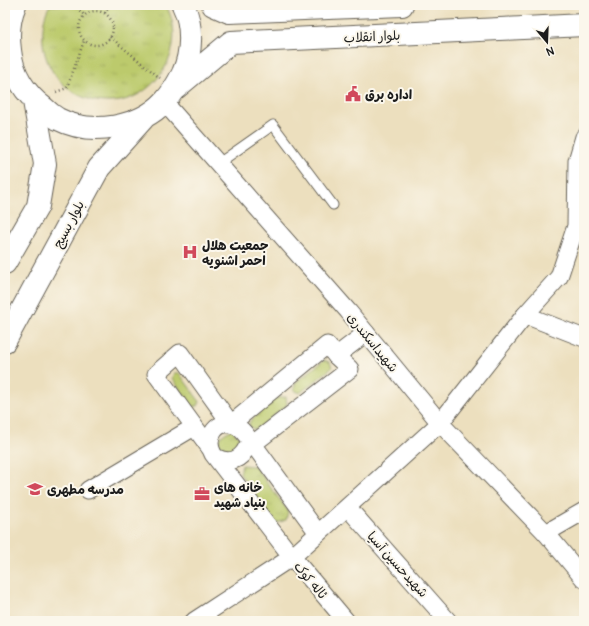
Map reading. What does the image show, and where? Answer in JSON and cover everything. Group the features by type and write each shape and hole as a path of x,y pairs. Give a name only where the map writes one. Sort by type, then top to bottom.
{"main road":[{"path":"16,5 10,24 10,54 22,86 34,101 58,119 86,128 116,127 144,117"},
{"path":"170,95 187,64 190,38 187,13 183,5"},
{"path":"213,5 229,12 402,5"},
{"name":"بلوار انقلاب","path":"144,117 231,42 584,25"},
{"path":"5,263 38,206 44,164 34,101"},
{"name":"بلوار بسیج","path":"5,341 98,168 144,117"}],"street":[{"name":"شهیداسکندری","path":"170,95 219,163 366,332 440,423 546,533 584,579"},
{"path":"205,618 292,557 348,508 440,423 525,315 558,277 576,226 577,160 584,137"},
{"path":"525,315 584,338"},
{"path":"336,356 366,332"},
{"path":"231,424 327,345 350,370 253,444 246,447 244,453 235,460 223,461 214,453 209,442 210,436 219,426 231,424 242,430 253,444 318,533"},
{"name":"ئاله کوک","path":"231,424 180,353 156,374 292,557 346,621"},
{"path":"88,490 194,427"},
{"name":"شهیدحسین آسیا","path":"348,508 448,621"},
{"path":"546,533 584,510"}],"lane":[{"path":"219,163 273,126 333,205"}],"path":[{"path":"74,5 84,15"},
{"path":"105,13 109,5"},
{"path":"94,11 105,13 109,17 113,27 110,37 101,44 95,45 84,41 80,37 78,30 80,19 84,15 94,11"},
{"path":"110,37 159,77 170,95"},
{"path":"34,101 67,88 84,41"}],"green space":[{"path":"50,5 166,5 173,23 174,39 166,65 159,77 150,87 126,100 112,102 99,101 87,99 76,93 57,78 45,56 43,29 44,19"},
{"path":"324,360 330,362 332,368 300,393 294,390 295,383"},
{"path":"174,373 179,373 200,402 198,406 192,407 172,378"},
{"path":"286,397 287,405 256,430 249,427 250,421 276,398"},
{"path":"232,430 243,441 238,452 224,452 219,445 220,439 224,434"},
{"path":"242,465 255,466 288,511 286,520 274,524 240,474"}],"place":[{"name":"اداره برق","path":"353,94"},
{"name":"جمعیت هلال احمر اشنویه","path":"190,252"},
{"name":"مدرسه مطهری","path":"35,489"},
{"name":"خانه های بنیاد شهید","path":"202,494"}]}
